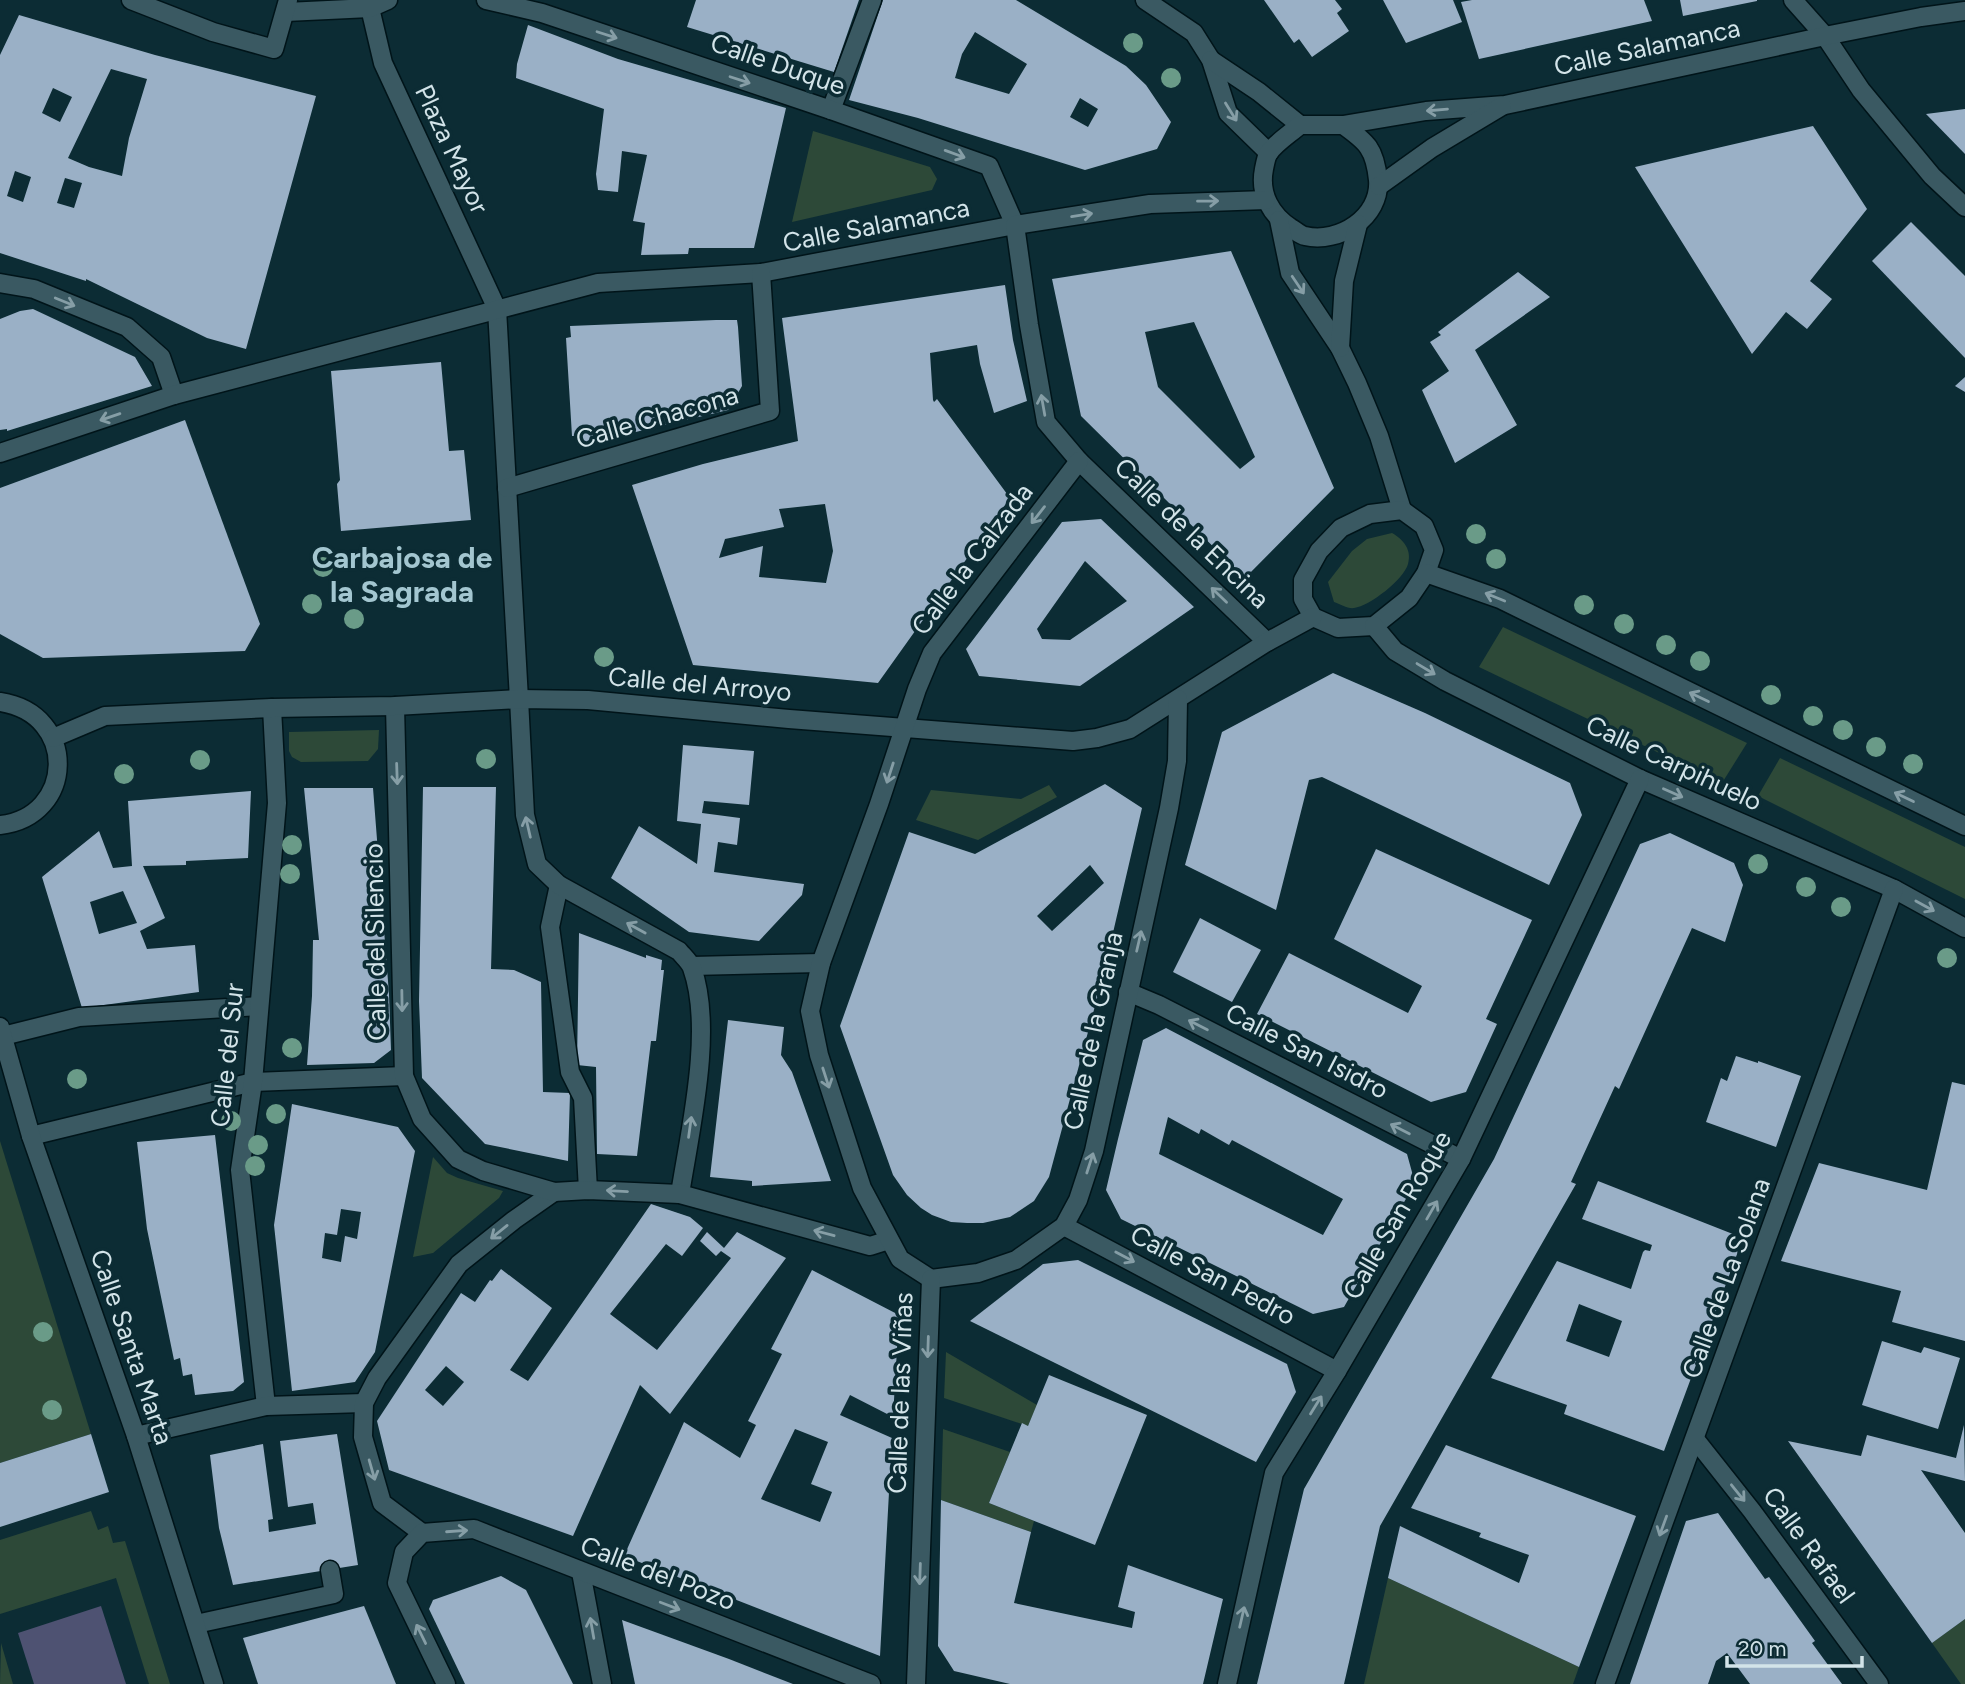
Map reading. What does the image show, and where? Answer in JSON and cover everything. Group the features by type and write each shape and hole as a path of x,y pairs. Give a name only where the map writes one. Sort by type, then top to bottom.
{"street":[{"path":"131,0 213,32 274,49 287,6 370,8 388,0"},
{"name":"Calle Duque","path":"486,0 542,13 989,166 1015,225"},
{"path":"831,110 872,0"},
{"path":"1145,0 1194,33 1211,60 1228,113 1269,153"},
{"path":"1793,0 1825,36 1861,90 1932,176 1965,207"},
{"name":"Plaza Mayor","path":"370,8 383,62 497,309"},
{"name":"Calle Salamanca","path":"1343,125 1426,111 1505,105 1825,36 1965,11"},
{"path":"1211,60 1259,92 1300,125 1343,125 1364,139 1376,161 1379,186 1372,207 1358,224 1332,237 1303,236 1279,220"},
{"name":"Calle Salamanca","path":"1379,186 1432,148 1505,105"},
{"path":"1300,125 1269,153 1263,175 1266,200 1279,220 1290,273 1340,348 1379,436 1402,510 1424,526 1434,550 1426,573 1409,598 1374,626 1338,628 1313,617 1303,599 1303,580 1318,551 1341,528 1370,514 1402,510"},
{"name":"Calle Salamanca","path":"0,453 174,395 598,283 761,274 1015,225 1150,204 1266,200"},
{"path":"1340,348 1344,281 1358,224"},
{"path":"1015,225 1046,422 1079,461"},
{"name":"Calle Chacona","path":"507,488 771,411 761,274"},
{"path":"0,284 34,289 127,327 161,357 174,395"},
{"path":"497,309 525,815 537,864 559,885 679,951 692,966 701,1007 700,1063 680,1194"},
{"name":"Calle de la Encina","path":"1079,461 1267,642"},
{"name":"Calle la Calzada","path":"810,1011 821,963 880,804 917,688 932,653 1079,461"},
{"path":"1426,573 1500,599 1965,827"},
{"name":"Calle del Arroyo","path":"52,738 105,716 519,699 588,701 1073,741 1130,729 1267,642 1313,617"},
{"name":"Calle Carpihuelo","path":"1374,626 1395,651 1445,681 1640,779 1894,889 1965,928"},
{"name":"Calle de la Granja","path":"931,1279 978,1273 1016,1260 1064,1226 1078,1200 1094,1152 1169,808 1177,761 1178,699"},
{"path":"0,702 17,705 32,712 44,724 58,756 52,791 41,806 27,817 0,825"},
{"name":"Calle del Silencio","path":"395,706 404,1076 422,1119 458,1159 483,1171 554,1192"},
{"name":"Calle del Sur","path":"266,1406 240,1170 253,1082 276,803 272,708"},
{"name":"Calle San Roque","path":"1227,1684 1274,1473 1461,1159 1640,779"},
{"path":"559,885 550,927 570,1072 583,1098 588,1190"},
{"name":"Calle de La Solana","path":"1605,1684 1894,889"},
{"path":"692,966 821,963"},
{"name":"Calle San Isidro","path":"1128,992 1159,1005 1461,1159"},
{"path":"1,1032 79,1017 259,1006"},
{"name":"Calle de las Viñas","path":"810,1011 819,1055 862,1188 900,1259 931,1279 916,1684"},
{"name":"Calle Santa Marta","path":"1,1032 32,1136 136,1436 214,1684"},
{"path":"32,1136 253,1082 404,1076"},
{"path":"446,1684 397,1583 404,1552 422,1533 382,1503 363,1437 364,1403 377,1378 459,1264 554,1192 588,1190 680,1194 870,1246 889,1240"},
{"name":"Calle San Pedro","path":"1064,1226 1337,1371"},
{"path":"136,1436 266,1406 364,1403"},
{"name":"Calle Rafael","path":"1695,1439 1752,1511 1879,1684"},
{"name":"Calle del Pozo","path":"422,1533 474,1530 871,1684"},
{"path":"196,1624 334,1594 330,1570"},
{"path":"581,1572 602,1684"}],"green space":[{"path":"813,131 930,167 937,179 932,190 792,222"},
{"path":"1392,533 1403,542 1409,554 1408,564 1400,577 1377,597 1361,606 1349,608 1334,602 1328,582 1352,551 1367,539"},
{"path":"1503,627 1747,743 1722,783 1479,667"},
{"path":"379,730 378,749 368,761 301,762 292,757 289,751 289,732"},
{"path":"1780,758 1965,847 1965,899 1758,796"},
{"path":"1049,785 1057,797 978,840 916,820 931,790 1021,799"},
{"path":"0,1141 91,1434 0,1463"},
{"path":"433,1157 447,1173 503,1191 499,1198 433,1253 413,1257"},
{"path":"946,1352 1037,1405 1028,1426 944,1398"},
{"path":"943,1429 1010,1452 989,1503 1034,1521 1031,1532 941,1500"},
{"path":"91,1511 98,1530 108,1526 113,1543 125,1541 170,1684 149,1684 116,1578 0,1614 0,1540"},
{"path":"1388,1578 1579,1667 1573,1684 1364,1684"},
{"path":"1965,1619 1965,1684 1961,1684 1932,1643"},
{"path":"1,1643 13,1684 0,1684"}],"water":[{"path":"101,1606 126,1684 34,1684 18,1633"}],"building":[{"path":"696,0 859,0 834,72 687,27"},
{"path":"883,0 1016,0 1126,66 1146,85 1171,122 1157,149 1085,170 918,118 849,100","holes":["975,32 1027,64 1009,94 955,78 962,54","1080,98 1098,109 1088,127 1070,117"]},
{"path":"1264,0 1335,0 1342,9 1337,13 1349,31 1312,57 1299,39 1294,43"},
{"path":"1383,0 1453,0 1462,22 1406,43"},
{"path":"1644,0 1652,21 1479,59 1461,2"},
{"path":"1680,0 1757,0 1757,1 1683,16"},
{"path":"19,15 155,55 316,96 246,349 207,338 86,279 0,253 0,55","holes":["111,69 147,79 129,138 122,176 68,158","53,88 72,97 60,122 42,113","15,171 31,177 23,202 7,196","65,178 82,183 74,208 57,203"]},
{"path":"528,25 618,59 786,108 754,248 689,248 688,254 641,255 645,223 633,221 647,155 622,151 618,192 598,190 596,174 604,109 516,78 517,64"},
{"path":"1965,109 1965,154 1926,114"},
{"path":"1813,126 1867,209 1810,281 1832,299 1807,329 1786,312 1752,354 1635,167"},
{"path":"1911,222 1965,276 1965,358 1872,261"},
{"path":"1231,251 1334,488 1245,578 1081,416 1052,279","holes":["1194,322 1255,457 1240,469 1158,387 1145,332"]},
{"path":"1518,272 1550,297 1475,350 1517,425 1455,463 1422,390 1449,371 1430,342 1441,335 1438,332"},
{"path":"1005,285 1013,340 1027,401 994,413 977,345 930,353 934,402 937,399 1010,498 878,683 693,665 632,485 703,464 798,441 782,318","holes":["825,504 833,551 826,583 759,577 763,546 719,558 725,539 784,527 779,509"]},
{"path":"33,309 135,357 152,386 7,431 0,430 0,319"},
{"path":"737,320 738,327 742,386 728,410 577,446 577,436 572,436 566,338 571,337 570,326"},
{"path":"441,362 449,451 464,450 471,520 341,531 337,484 340,480 331,371"},
{"path":"1965,377 1965,392 1955,386"},
{"path":"185,420 260,624 245,651 43,658 0,634 0,488"},
{"path":"1101,519 1194,607 1080,686 979,676 966,649 1062,522","holes":["1085,561 1127,601 1070,640 1042,639 1037,629"]},
{"path":"1333,673 1425,713 1570,783 1582,815 1549,885 1322,777 1309,780 1276,910 1185,865 1222,732"},
{"path":"683,745 754,751 749,805 704,801 702,813 740,818 737,845 718,842 714,872 804,884 802,895 759,941 689,932 611,878 639,826 697,864 701,824 677,821"},
{"path":"1105,784 1142,808 1102,980 1049,1177 1034,1201 1010,1217 983,1223 967,1223 951,1222 921,1208 907,1195 893,1175 840,1026 909,832 975,854","holes":["1090,865 1104,883 1052,931 1037,916"]},
{"path":"423,787 496,787 491,969 514,970 541,982 543,1092 570,1093 568,1161 485,1144 422,1078 419,1001"},
{"path":"304,788 373,788 391,1050 374,1063 307,1065 313,940 319,940"},
{"path":"251,791 248,858 186,861 186,865 143,866 165,918 140,931 147,949 195,945 199,992 82,1008 42,877 99,831 113,868 132,866 128,801","holes":["123,891 137,923 99,934 90,902"]},
{"path":"1670,833 1734,863 1743,885 1725,942 1692,928 1619,1089 1615,1086 1571,1182 1576,1184 1380,1526 1344,1684 1257,1684 1304,1489 1494,1159 1640,844"},
{"path":"1376,849 1532,920 1486,1019 1497,1024 1466,1092 1431,1102 1257,1014 1289,953 1408,1013 1422,986 1334,939"},
{"path":"1200,918 1261,950 1232,1002 1173,972"},
{"path":"579,933 646,958 646,955 662,960 661,970 664,970 656,1041 651,1041 637,1156 597,1154 596,1067 577,1065"},
{"path":"728,1020 784,1027 781,1055 792,1072 831,1181 752,1186 752,1181 710,1177"},
{"path":"1166,1028 1407,1154 1415,1183 1344,1307 1313,1314 1121,1219 1106,1190 1143,1040","holes":["1168,1117 1199,1134 1201,1129 1229,1145 1232,1140 1343,1199 1323,1235 1159,1154"]},
{"path":"1736,1056 1801,1076 1776,1147 1706,1122 1721,1078 1727,1081"},
{"path":"1952,1082 1965,1085 1965,1341 1892,1322 1901,1291 1781,1261 1819,1163 1927,1190"},
{"path":"292,1104 398,1127 415,1151 375,1352 355,1382 292,1391 274,1225","holes":["341,1209 361,1212 357,1239 345,1236 341,1262 322,1258 325,1233 337,1235"]},
{"path":"215,1135 244,1382 233,1391 195,1395 192,1374 183,1376 180,1358 174,1360 147,1229 137,1142"},
{"path":"1598,1181 1743,1238 1664,1451 1564,1414 1567,1405 1491,1378 1557,1261 1631,1289 1643,1252 1650,1251 1652,1245 1582,1219","holes":["1579,1304 1622,1321 1609,1357 1566,1341"]},
{"path":"651,1204 690,1217 703,1228 682,1256 666,1244 610,1314 657,1350 731,1258 721,1251 716,1256 700,1241 707,1232 724,1248 737,1232 786,1258 670,1414 640,1385 573,1536 389,1470 377,1421 461,1293 475,1302 501,1269 552,1308 510,1370 528,1381","holes":["446,1366 464,1382 443,1406 425,1390"]},
{"path":"1078,1260 1287,1364 1296,1392 1256,1462 970,1321 1043,1264"},
{"path":"812,1270 899,1315 893,1417 850,1395 840,1415 892,1438 880,1656 624,1556 684,1422 740,1458 756,1425 748,1421 782,1354 771,1349","holes":["795,1429 828,1442 811,1484 832,1492 820,1522 761,1499"]},
{"path":"1882,1341 1921,1353 1924,1347 1960,1358 1938,1429 1862,1405"},
{"path":"1049,1375 1147,1415 1095,1545 989,1503 1022,1423 1028,1426"},
{"path":"1964,1425 1965,1481 1921,1470 1965,1533 1965,1619 1932,1643 1788,1441 1861,1456 1867,1435 1956,1458"},
{"path":"91,1434 109,1492 0,1527 0,1463"},
{"path":"337,1434 358,1565 233,1585 219,1528 210,1455 263,1444 273,1519 268,1520 269,1532 316,1524 313,1503 288,1507 280,1441"},
{"path":"1446,1445 1636,1516 1579,1667 1388,1578 1400,1526 1519,1583 1529,1555 1479,1537 1481,1533 1411,1508"},
{"path":"941,1500 1031,1532 1014,1603 1132,1628 1135,1612 1118,1607 1128,1565 1223,1599 1203,1684 1010,1684 954,1671 938,1646"},
{"path":"1718,1513 1765,1579 1769,1577 1842,1684 1750,1684 1727,1653 1716,1661 1708,1684 1630,1684 1686,1521"},
{"path":"501,1576 526,1590 573,1684 465,1684 429,1609 433,1600"},
{"path":"364,1606 396,1684 258,1684 243,1638"},
{"path":"622,1620 729,1659 793,1684 635,1684"}],"district":[{"name":"Carbajosa de la Sagrada","path":"402,575"}]}
